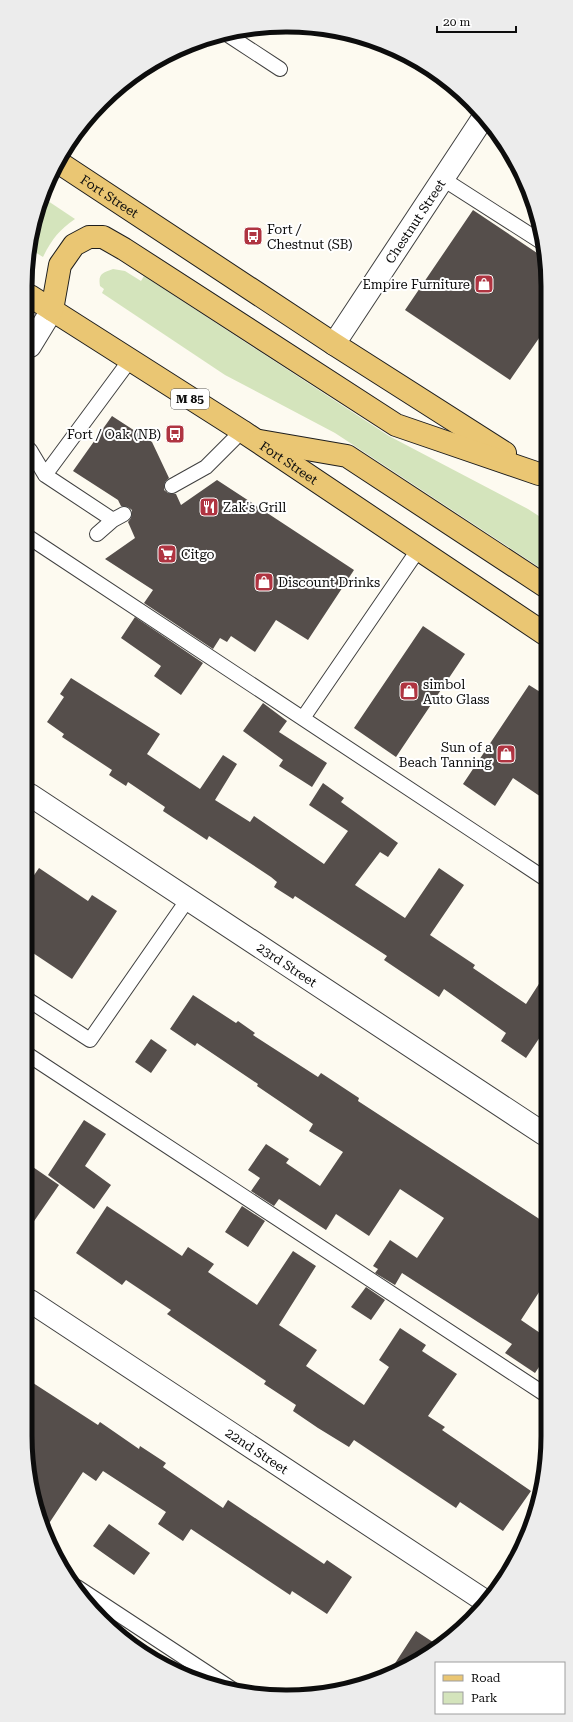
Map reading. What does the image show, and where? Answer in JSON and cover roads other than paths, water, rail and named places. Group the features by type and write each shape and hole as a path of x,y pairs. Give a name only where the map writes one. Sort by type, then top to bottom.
{"main road":[{"name":"Fort Street","path":"63,165 334,344 541,475"},
{"path":"52,310 60,266 63,260 74,245 89,237 103,237 124,249 396,425 541,476"},
{"name":"Fort Street","path":"32,297 247,435 541,631"},
{"path":"247,435 347,456 541,583"}],"street":[{"name":"Chestnut Street","path":"334,344 480,122"},
{"path":"32,343 52,310"},
{"name":"23rd Street","path":"32,795 541,1132"},
{"name":"22nd Street","path":"32,1302 481,1599"}],"lane":[{"path":"233,38 280,69"},
{"path":"443,179 536,239"},
{"path":"45,475 130,360"},
{"path":"172,486 206,466 247,435"},
{"path":"32,453 45,475 119,517 97,534"},
{"path":"32,539 541,876"},
{"path":"303,718 418,550"},
{"path":"32,1002 90,1040 188,899"},
{"path":"32,1057 541,1392"},
{"path":"87,1593 219,1680"}],"place":[{"name":"Fort / Chestnut (SB)","path":"253,236"},
{"name":"Empire Furniture","path":"484,284"},
{"name":"Fort / Oak (NB)","path":"175,434"},
{"name":"Zak's Grill","path":"209,507"},
{"name":"Citgo","path":"167,554"},
{"name":"Discount Drinks","path":"264,582"},
{"name":"simbol Auto Glass","path":"409,691"},
{"name":"Sun of a Beach Tanning","path":"506,754"}]}
